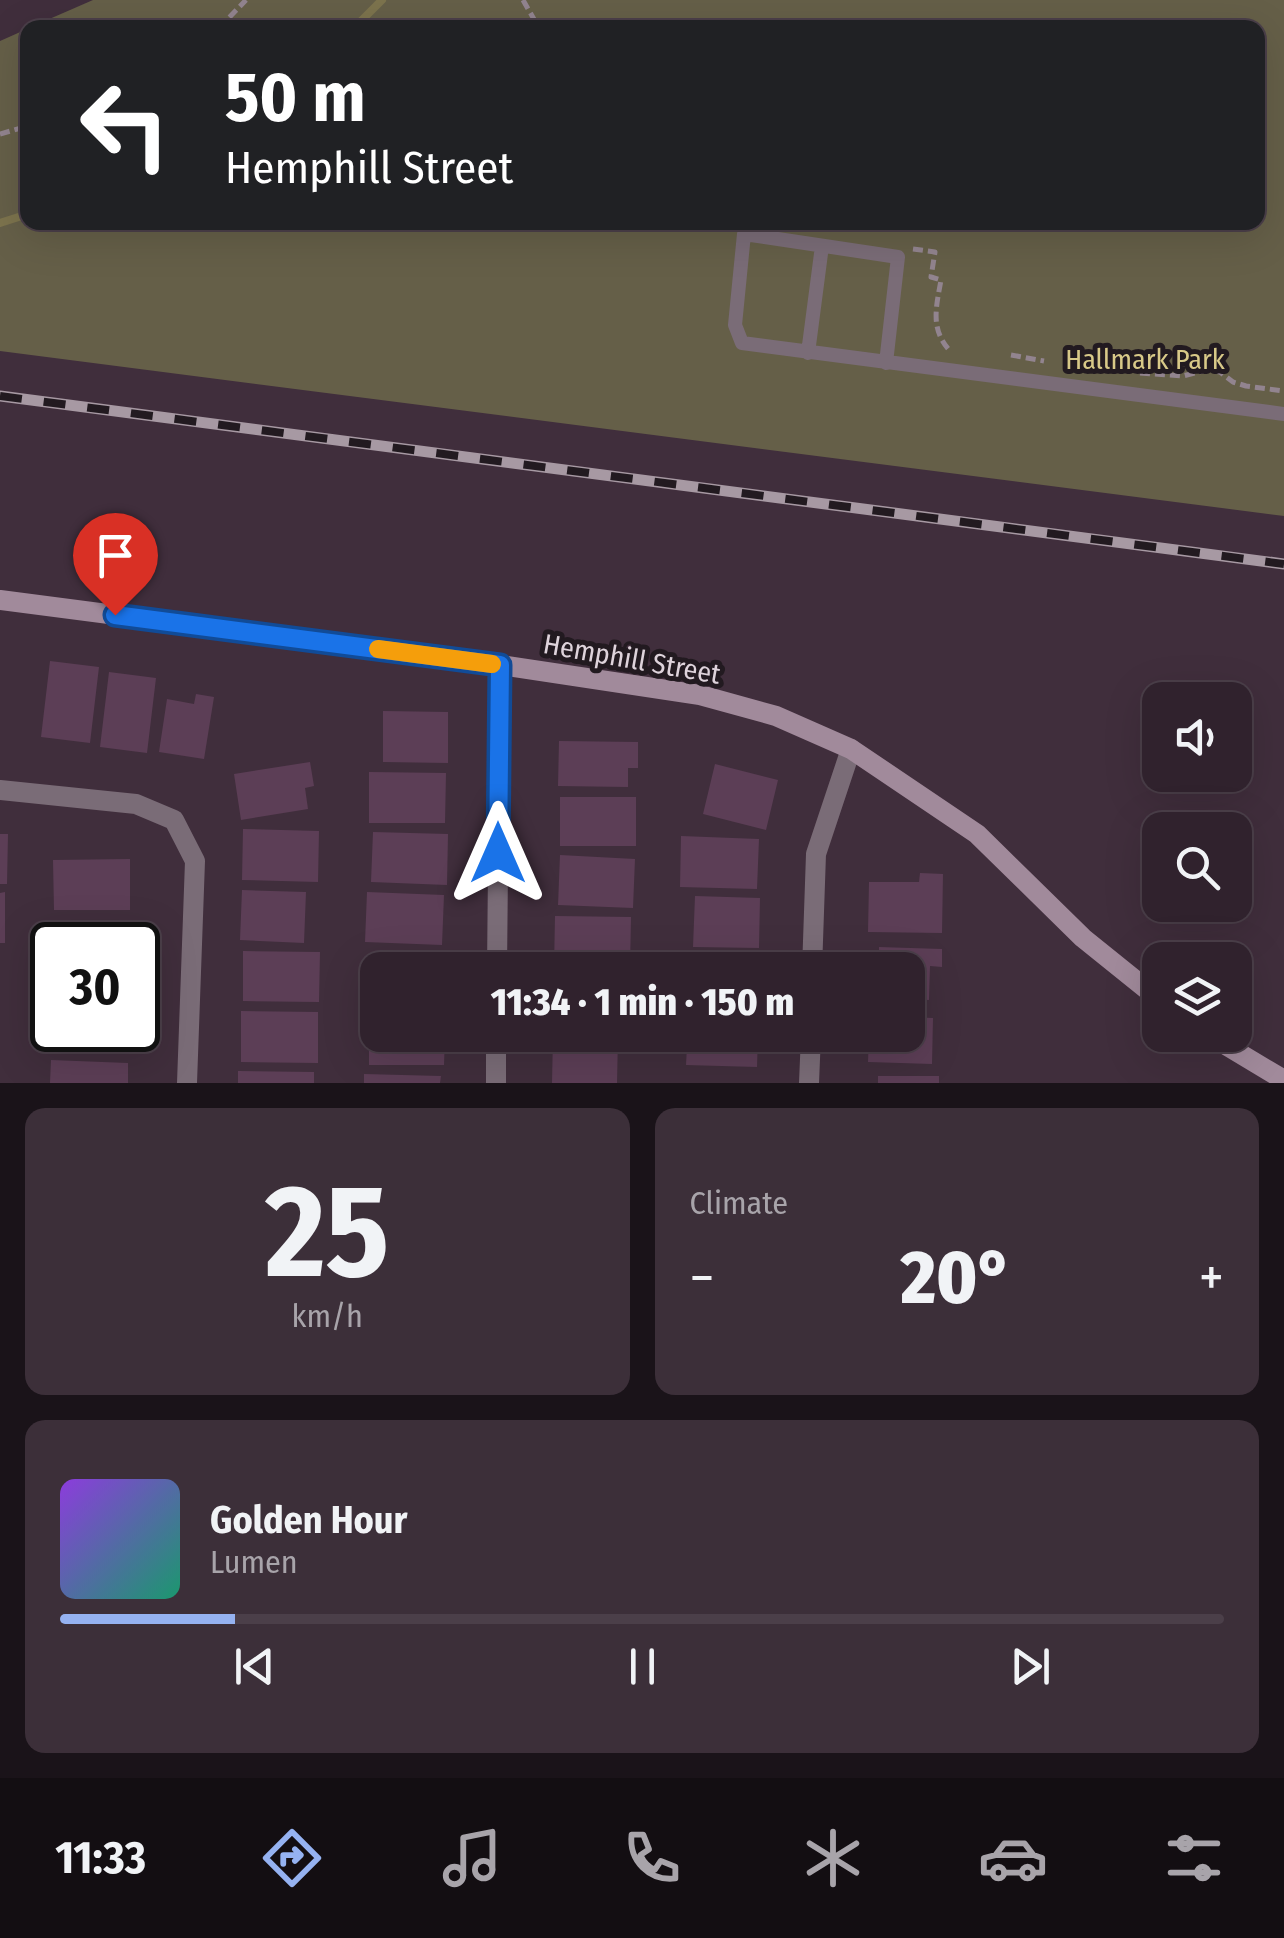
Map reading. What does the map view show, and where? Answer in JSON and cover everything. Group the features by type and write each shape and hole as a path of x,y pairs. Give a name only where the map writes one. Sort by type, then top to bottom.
{"street":[{"name":"Hemphill Street","path":"0,600 500,665 700,695 776,716 851,749 977,834 1083,938 1142,986"},
{"path":"497,952 500,665"},
{"path":"813,952 816,854 851,749"},
{"path":"0,790 136,804 174,820 195,861 187,1083"},
{"path":"496,1052 496,1083"},
{"path":"809,1083 810,1052"},
{"path":"1237,1052 1284,1080"}],"lane":[{"path":"886,362 898,256 744,234 734,326 742,344 1284,414"},
{"path":"808,353 822,246"}],"path":[{"path":"227,20 246,0"},
{"path":"897,247 935,252 931,277 941,280 934,320 948,350 958,354"},
{"path":"994,355 1030,356 1046,361 1054,369"},
{"path":"1130,372 1184,376 1207,370 1220,372 1232,382 1246,386 1284,391"}],"green space":[{"name":"Hallmark Park","path":"93,0 1284,0 1284,516 0,351 0,41 20,32 20,230 1265,230 1265,20 47,20"}],"building":[{"path":"50,661 99,667 90,743 41,737"},
{"path":"109,672 156,678 147,753 100,747"},
{"path":"196,694 214,697 204,759 159,752 167,699 194,704"},
{"path":"383,711 448,712 448,763 383,762"},
{"path":"559,741 638,742 638,768 628,768 628,787 558,786"},
{"path":"310,762 314,786 305,788 308,809 241,820 234,774"},
{"path":"715,764 778,780 766,830 703,814"},
{"path":"369,772 446,773 445,823 369,823"},
{"path":"560,797 636,797 636,846 560,846"},
{"path":"243,829 319,831 318,882 242,880"},
{"path":"373,832 448,834 447,885 371,882"},
{"path":"0,834 8,834 7,884 0,884"},
{"path":"681,836 759,839 757,889 680,887"},
{"path":"560,855 635,859 633,908 558,905"},
{"path":"130,859 130,910 54,910 53,860"},
{"path":"920,873 943,874 942,933 868,932 869,882 919,882"},
{"path":"242,890 306,892 304,943 240,940"},
{"path":"5,892 5,943 0,943 0,893"},
{"path":"367,892 444,895 442,945 365,942"},
{"path":"695,896 760,898 759,948 693,947"},
{"path":"555,916 631,917 630,952 554,952"},
{"path":"879,947 942,949 942,967 930,966 929,1000 925,1000 925,952 879,952"},
{"path":"243,951 320,952 319,1002 243,1001"},
{"path":"241,1011 318,1012 318,1063 241,1062"},
{"path":"925,1018 933,1018 932,1064 868,1062 868,1052 925,1052"},
{"path":"369,1052 444,1052 444,1065 369,1065"},
{"path":"553,1052 618,1052 617,1083 552,1083"},
{"path":"687,1052 757,1052 757,1067 686,1065"},
{"path":"51,1060 128,1063 128,1083 50,1083"},
{"path":"238,1071 314,1072 314,1083 238,1083"},
{"path":"364,1074 441,1076 440,1083 364,1083"},
{"path":"878,1076 939,1076 939,1083 878,1083"}],"waterway":[{"path":"362,20 382,0"},
{"path":"0,223 20,217"}],"railway":[{"path":"0,396 1284,564"}],"slow traffic":[{"path":"378,649 492,664"}],"route":[{"path":"115,615 500,665 498,853"}]}
